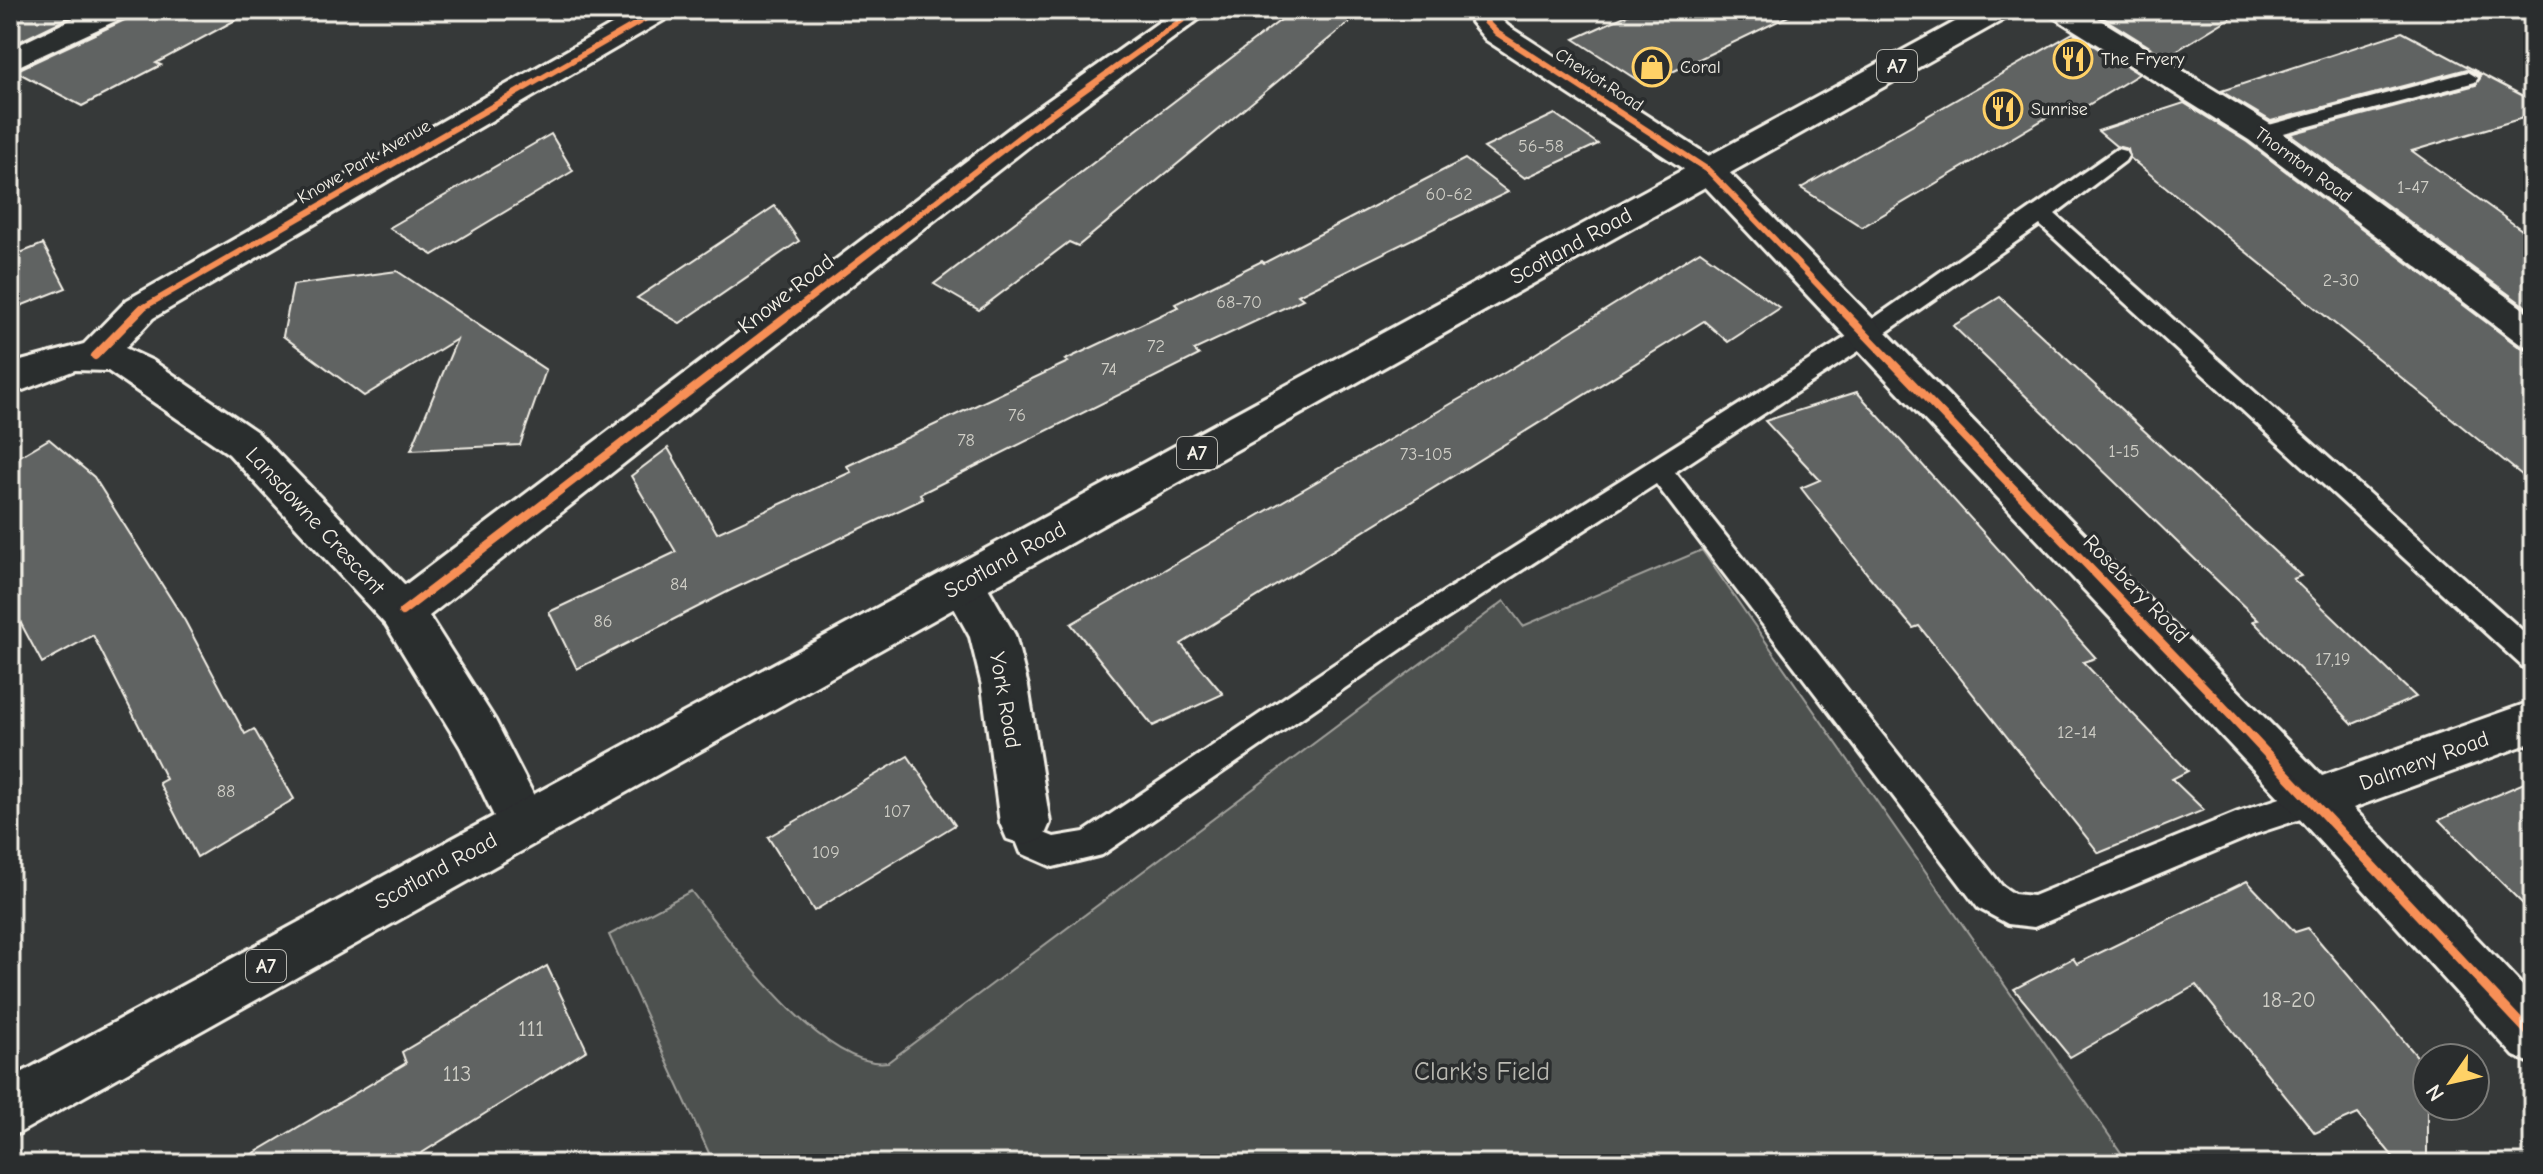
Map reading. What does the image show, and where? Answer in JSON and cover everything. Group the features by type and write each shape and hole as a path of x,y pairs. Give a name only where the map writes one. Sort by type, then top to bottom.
{"street":[{"path":"10,61 115,10"},
{"name":"Knowe Park Avenue","path":"95,356 140,309 660,10"},
{"name":"Knowe Road","path":"402,612 1030,129 1196,10"},
{"name":"Cheviot Road","path":"1489,10 1486,22 1497,33 1708,170"},
{"name":"Scotland Road","path":"10,1110 523,823 963,584 1999,10"},
{"name":"Thornton Road","path":"2063,10 2261,133 2533,335"},
{"name":"Rosebery Road","path":"1708,170 2314,801 2533,1037"},
{"name":"Lansdowne Crescent","path":"10,381 53,362 95,356 114,358 139,371 243,443 402,612 478,734 523,823"},
{"name":"York Road","path":"963,584 992,635 1005,686 1025,823"},
{"name":"Dalmeny Road","path":"2314,801 2533,721"}],"lane":[{"path":"2261,133 2468,78"},
{"path":"1025,823 1032,843 1053,852 1091,845 1424,619 1660,471 1868,335 2042,214 2117,156"},
{"path":"2042,214 2533,658"},
{"path":"1660,471 1990,897 2008,909 2034,912 2249,822 2314,801"}],"green space":[{"name":"Clark's Field","path":"1702,550 2129,1164 714,1164 609,935 691,891 752,968 806,1024 835,1046 862,1059 888,1062 1504,601 1523,626"}],"building":[{"path":"10,10 84,10 10,46"},
{"path":"133,10 254,10 156,63 161,65 82,106 15,71 127,19"},
{"path":"1294,10 1364,10 1078,246 1069,242 979,310 934,284"},
{"path":"1638,10 1801,10 1645,85 1574,39"},
{"path":"2116,10 2243,10 2166,57 2102,17"},
{"path":"2402,32 2533,101 2533,115 2412,151 2533,238 2533,312 2290,134 2476,85 2480,75 2467,69 2271,121 2221,91"},
{"path":"2073,33 2139,74 2075,113 2066,106 1862,227 1801,188"},
{"path":"2184,103 2247,142 2518,346 2533,351 2533,484 2130,158 2128,149 2116,146 2098,131"},
{"path":"1555,114 1598,144 1525,178 1484,148"},
{"path":"551,134 573,171 433,255 389,228"},
{"path":"1465,159 1508,192 1298,295 1303,299 1194,350 1199,355 920,494 923,499 731,590 577,669 549,612 676,552 631,476 668,448 717,533 851,472 847,466 1068,362 1065,360 1178,307 1175,304 1262,261 1264,263"},
{"path":"775,206 799,241 680,323 637,298"},
{"path":"43,244 66,288 10,310 10,257"},
{"path":"1700,251 1780,308 1728,342 1704,321 1181,644 1223,694 1153,726 1071,624 1506,372"},
{"path":"397,271 546,370 520,445 411,450 457,339 364,396 283,336 293,285"},
{"path":"2000,297 2301,576 2293,579 2416,697 2353,724 2253,621 2258,620 1953,326"},
{"path":"1857,392 2096,658 2083,662 2188,771 2172,779 2204,810 2099,853 1919,626 1913,628 1869,576 1801,488 1820,480 1765,421"},
{"path":"49,439 94,477 185,621 245,734 254,729 294,799 197,857 159,783 166,779 93,635 42,663 10,603 10,462"},
{"path":"908,756 955,825 814,911 768,837"},
{"path":"2533,779 2533,914 2439,820"},
{"path":"2247,881 2295,932 2308,928 2411,1049 2411,1122 2427,1122 2427,1164 2399,1164 2358,1114 2315,1133 2196,985 2070,1057 2014,989 2073,958 2077,964"},
{"path":"547,966 587,1050 404,1164 236,1164 406,1063 402,1052"}],"cycle path":[{"path":"95,356 140,309 660,10"},
{"path":"402,612 1030,129 1196,10"},
{"path":"1489,10 1486,22 1497,33 1708,170 2314,801 2533,1037"}],"place":[{"name":"The Fryery","path":"2073,59"},
{"name":"Coral","path":"1652,67"},
{"name":"Sunrise","path":"2003,109"}]}
